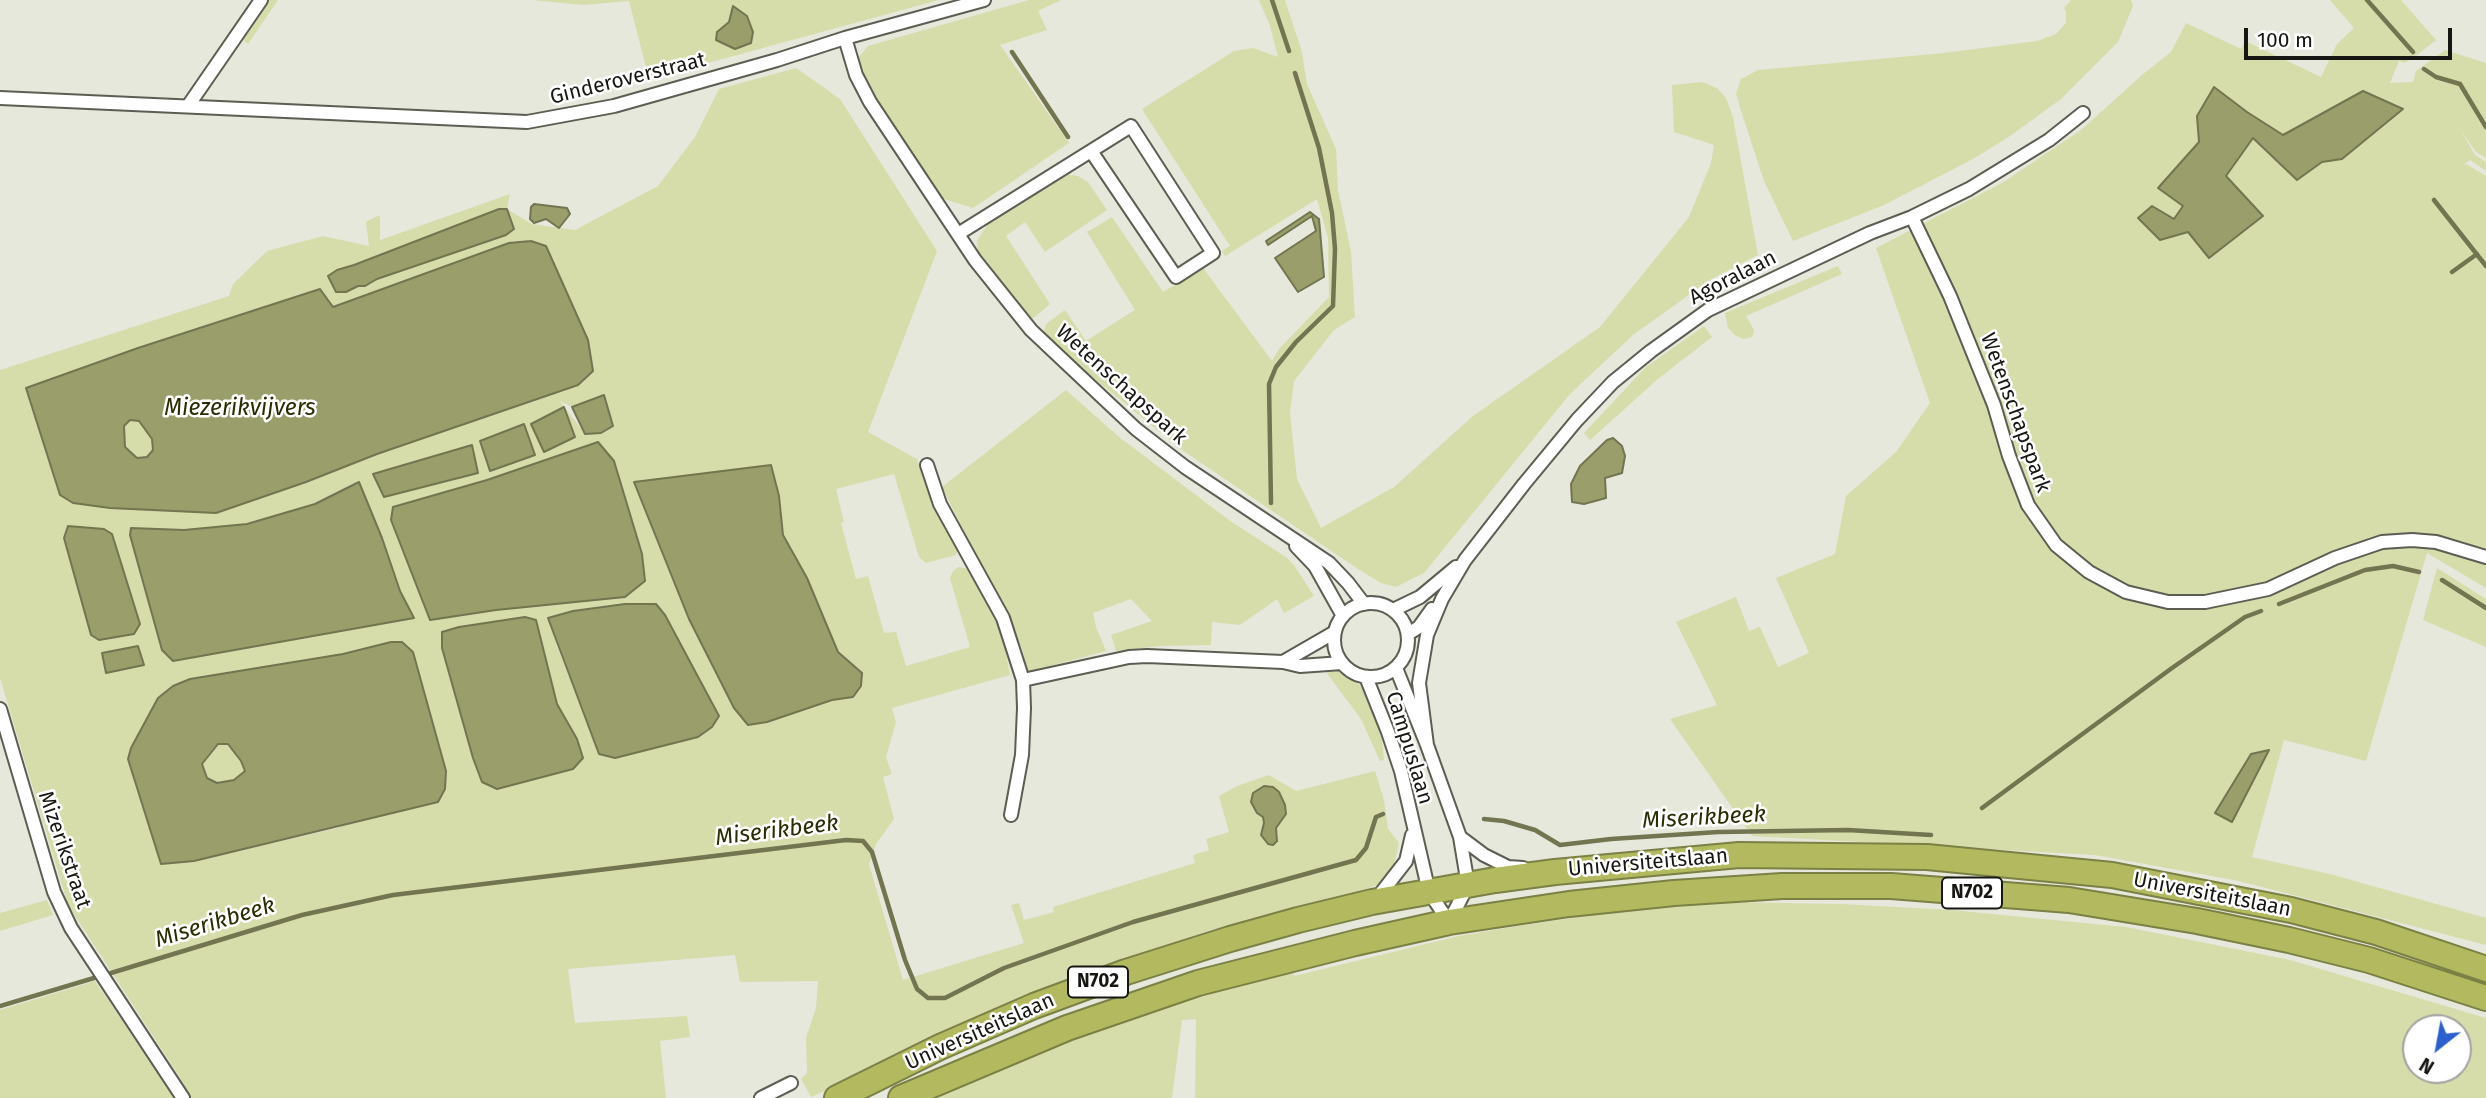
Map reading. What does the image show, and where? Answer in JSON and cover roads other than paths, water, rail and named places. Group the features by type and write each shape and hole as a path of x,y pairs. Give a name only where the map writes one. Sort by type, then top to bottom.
{"highway":[{"name":"Universiteitslaan","path":"836,1098 940,1047 1034,1006 1126,972 1230,939 1373,902 1468,885 1555,872 1739,855 1927,857 2099,873 2316,916 2376,932 2486,969"},
{"name":"Universiteitslaan","path":"901,1098 1068,1028 1198,983 1354,943 1449,922 1569,904 1674,893 1782,886 1891,886 2069,900 2197,920 2369,960 2486,998"}],"street":[{"path":"187,106 261,0"},
{"name":"Ginderoverstraat","path":"0,98 527,122 614,107 845,38 984,0"},
{"name":"Wetenschapspark","path":"845,38 863,90 975,260 1031,330 1146,437 1286,536 1315,566 1343,616"},
{"name":"Agoralaan","path":"1408,634 1419,628 1442,599 1465,560 1577,420 1613,382 1651,351 1708,310 1969,189 2049,140 2083,113"},
{"path":"958,234 1131,126 1213,253 1176,277 1091,151"},
{"name":"Wetenschapspark","path":"1912,217 1950,296 1994,405 2009,456 2028,505 2056,545 2089,572 2126,592 2168,602 2205,602 2268,589 2335,558 2382,542 2436,542 2486,557"},
{"path":"927,465 940,504 1003,618 1023,680 1023,755 1011,815"},
{"name":"Wetenschapspark","path":"1286,536 1298,541 1329,563 1363,604"},
{"name":"Agoralaan","path":"1393,610 1420,597 1465,560"},
{"name":"Agoralaan","path":"1422,660 1427,635 1442,599"},
{"path":"1363,604 1379,605 1393,610 1403,620 1408,634 1407,652 1396,668 1387,674 1366,677 1342,663 1337,653 1335,632 1343,616 1363,604"},
{"path":"1283,662 1335,632"},
{"path":"1023,680 1129,657 1177,656 1235,662 1283,662 1300,666 1342,663"},
{"name":"Campuslaan","path":"1422,660 1419,683 1427,745"},
{"name":"Campuslaan","path":"1396,668 1460,837 1468,885"},
{"name":"Campuslaan","path":"1366,677 1401,771 1429,892 1449,922"},
{"name":"Mizerikstraat","path":"0,709 54,891 71,928 183,1098"},
{"name":"Campuslaan","path":"1373,902 1384,892 1406,861 1413,831"},
{"path":"1460,837 1484,855 1508,867 1555,872"},
{"path":"1449,922 1468,885"},
{"path":"761,1098 791,1083"}],"water":[{"path":"733,6 747,16 753,32 751,43 735,49 716,40 717,32 729,22"},
{"path":"2214,87 2283,135 2363,91 2403,109 2342,159 2322,162 2297,180 2253,138 2226,176 2263,216 2209,258 2188,232 2160,240 2138,218 2152,206 2174,219 2183,206 2158,188 2199,142 2197,116"},
{"path":"534,204 567,208 570,214 559,228 546,219 534,223 530,219 531,207"},
{"path":"499,209 507,209 514,229 506,235 346,292 336,292 328,276 337,270"},
{"path":"1310,212 1319,219 1324,277 1298,292 1275,258 1316,231 1312,216 1268,245 1266,241"},
{"name":"Miezerikvijvers","path":"531,241 546,246 588,340 593,371 578,385 216,513 110,508 73,503 60,495 26,388 138,348 320,289 333,307 509,243","holes":["130,420 139,421 152,439 153,450 147,457 137,458 125,447 124,426"]},
{"path":"604,395 613,426 601,433 585,434 572,407"},
{"path":"564,407 575,437 544,452 531,424"},
{"path":"524,424 535,455 490,471 480,441"},
{"path":"1613,438 1622,446 1625,456 1622,473 1605,478 1606,498 1584,504 1572,502 1571,484 1580,466 1607,440"},
{"path":"598,442 614,461 642,554 645,581 625,597 496,610 430,620 391,520 393,507 487,480"},
{"path":"472,445 478,473 384,497 373,474"},
{"path":"771,465 779,496 783,535 807,578 838,652 862,673 861,686 853,697 832,700 767,722 748,725 734,708 689,619 634,482"},
{"path":"359,482 400,591 414,618 173,661 162,650 130,535 131,528 184,530 247,524 315,504"},
{"path":"68,526 104,529 112,534 140,624 134,634 99,640 91,635 64,538"},
{"path":"625,604 656,604 665,615 719,716 712,727 698,737 615,758 599,754 548,618 573,611"},
{"path":"525,617 536,620 557,704 577,739 583,758 573,769 497,789 482,782 473,758 442,648 442,632"},
{"path":"391,642 402,642 413,652 446,771 445,789 438,802 194,861 161,864 128,759 131,748 158,698 173,686 190,679 343,654","holes":["218,744 228,744 245,771 234,780 217,783 207,778 202,764"]},
{"path":"138,646 144,665 106,673 102,653"},
{"path":"2269,750 2232,822 2215,813 2251,754"},
{"path":"1264,786 1273,787 1279,792 1285,805 1286,814 1276,828 1277,841 1273,845 1268,844 1261,835 1263,817 1257,813 1251,802 1253,793"}],"waterway":[{"path":"1272,0 1289,51"},
{"path":"2367,0 2413,52"},
{"path":"1012,52 1068,137"},
{"path":"2424,69 2436,77 2460,84 2486,127"},
{"path":"1271,503 1269,384 1276,367 1296,342 1333,306 1335,249 1332,213 1319,148 1295,73"},
{"path":"2434,200 2486,266"},
{"path":"2452,272 2477,254"},
{"name":"Miserikbeek","path":"2279,604 2365,570 2393,566 2419,572"},
{"name":"Miserikbeek","path":"2442,580 2486,608"},
{"name":"Miserikbeek","path":"1982,808 2172,668 2245,617 2261,611"},
{"name":"Miserikbeek","path":"111,973 302,915 393,895 846,840 863,841 872,852 905,960 917,989 928,998 945,998 1004,968 1133,922 1356,860 1366,848 1376,817 1383,814"},
{"name":"Miserikbeek","path":"1484,819 1504,821 1535,830 1560,845 1718,832 1848,830 1931,835"},
{"name":"Miserikbeek","path":"0,1006 94,978"}]}
